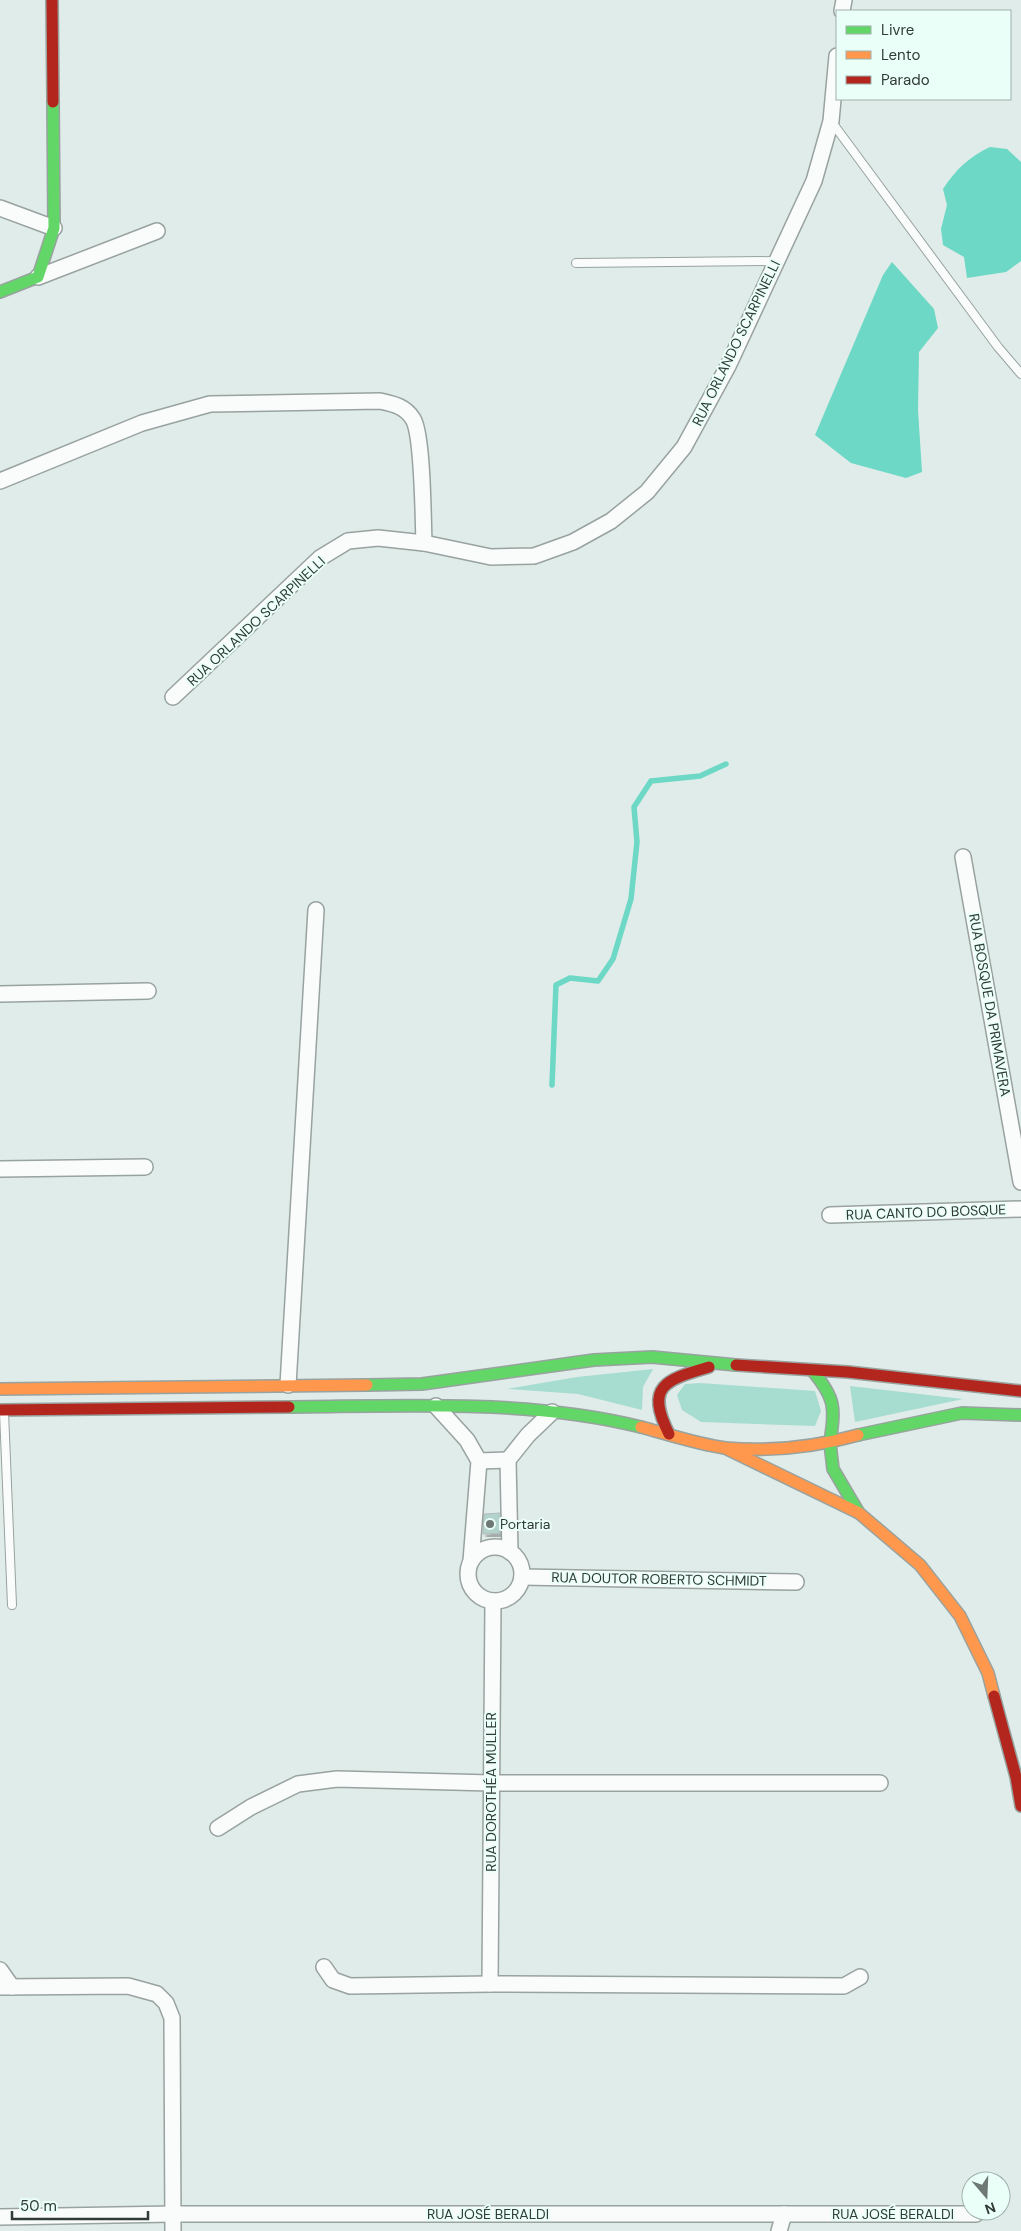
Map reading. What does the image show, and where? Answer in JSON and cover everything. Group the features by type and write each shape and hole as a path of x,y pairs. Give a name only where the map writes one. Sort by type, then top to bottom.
{"main road":[{"path":"0,292 38,277 54,228 52,0"},
{"path":"0,1390 422,1384 594,1360 652,1357 812,1370 1021,1391"},
{"path":"669,1434 660,1419 656,1406 659,1392 669,1382 683,1375 720,1364"},
{"path":"812,1370 829,1390 835,1406 830,1442 833,1469 859,1513"},
{"path":"2,1410 436,1406 552,1412 604,1418 725,1448 859,1513 920,1565 960,1616 988,1672 1016,1777 1021,1806"},
{"path":"725,1448 784,1449 830,1442 890,1427 962,1413 1021,1415"}],"street":[{"name":"RUA ORLANDO SCARPINELLI","path":"173,697 320,558 348,541 378,538 424,543 491,556 534,556 573,542 611,521 647,492 684,447 728,366 814,181 831,121 836,67"},
{"path":"0,208 54,228"},
{"path":"38,277 157,231"},
{"path":"0,480 142,424 210,404 380,401 401,406 414,419 419,441 424,543"},
{"name":"RUA BOSQUE DA PRIMAVERA","path":"964,858 1021,1182"},
{"path":"288,1385 316,910"},
{"path":"0,994 148,991"},
{"path":"0,1168 145,1167"},
{"name":"RUA CANTO DO BOSQUE","path":"830,1216 1021,1209"},
{"path":"436,1406 467,1440 479,1461 468,1578 471,1587 484,1599 493,1601 503,1600 512,1594 522,1576 520,1566 510,1552 508,1460 528,1435 552,1412"},
{"path":"479,1461 508,1460"},
{"path":"471,1561 477,1554 493,1547 510,1552"},
{"name":"RUA DOUTOR ROBERTO SCHMIDT","path":"522,1576 796,1582"},
{"name":"RUA DOROTHÉA MULLER","path":"490,1984 493,1601"},
{"path":"218,1828 251,1807 298,1784 337,1779 491,1783 880,1783"},
{"path":"324,1967 333,1980 350,1986 490,1984 844,1986 860,1977"},
{"path":"0,1970 6,1987 128,1986 157,1994 166,2003 172,2018 173,2231"},
{"name":"RUA JOSÉ BERALDI","path":"0,2217 174,2214 961,2214"},
{"path":"779,2231 784,2214"}],"lane":[{"path":"831,121 998,347 1021,374"},
{"path":"576,263 776,261"},
{"path":"2,1410 12,1605"}],"shaded area":[{"path":"990,147 1007,149 1021,162 1021,261 1006,272 967,278 964,257 943,245 941,229 947,205 943,189 964,164"},
{"path":"892,262 934,309 938,328 919,352 918,410 922,472 906,478 851,463 815,435 883,275"},
{"path":"653,1369 643,1387 642,1410 578,1394 507,1389 577,1377"},
{"path":"700,1383 815,1391 821,1411 815,1426 701,1422 682,1410 677,1395 685,1384"},
{"path":"850,1386 963,1399 855,1422"}],"building":[{"path":"500,1513 500,1533 483,1534 484,1514"}],"waterway":[{"path":"552,1085 556,985 570,978 598,981 613,959 631,899 637,842 634,807 651,781 700,776 726,764"}],"traffic: fast":[{"path":"0,292 38,277 54,228 53,102"},
{"path":"367,1385 422,1384 594,1360 652,1357 736,1365"},
{"path":"812,1370 826,1389 832,1404 833,1420 830,1443"},
{"path":"289,1407 466,1406 511,1408 598,1418 641,1427"},
{"path":"858,1435 962,1413 1021,1415"},
{"path":"830,1443 833,1469 859,1513"}],"traffic: slow":[{"path":"0,1389 367,1385"},
{"path":"641,1427 705,1444 743,1449 793,1448 826,1443 858,1435"},
{"path":"725,1448 859,1513 920,1565 960,1616 988,1673 994,1696"}],"traffic: jam":[{"path":"52,0 53,102"},
{"path":"736,1365 848,1372 1021,1391"},
{"path":"669,1434 659,1405 660,1395 664,1387 681,1376 709,1367"},
{"path":"0,1410 289,1407"},
{"path":"994,1696 1016,1777 1021,1806"}],"place":[{"name":"Portaria","path":"490,1524"}]}
